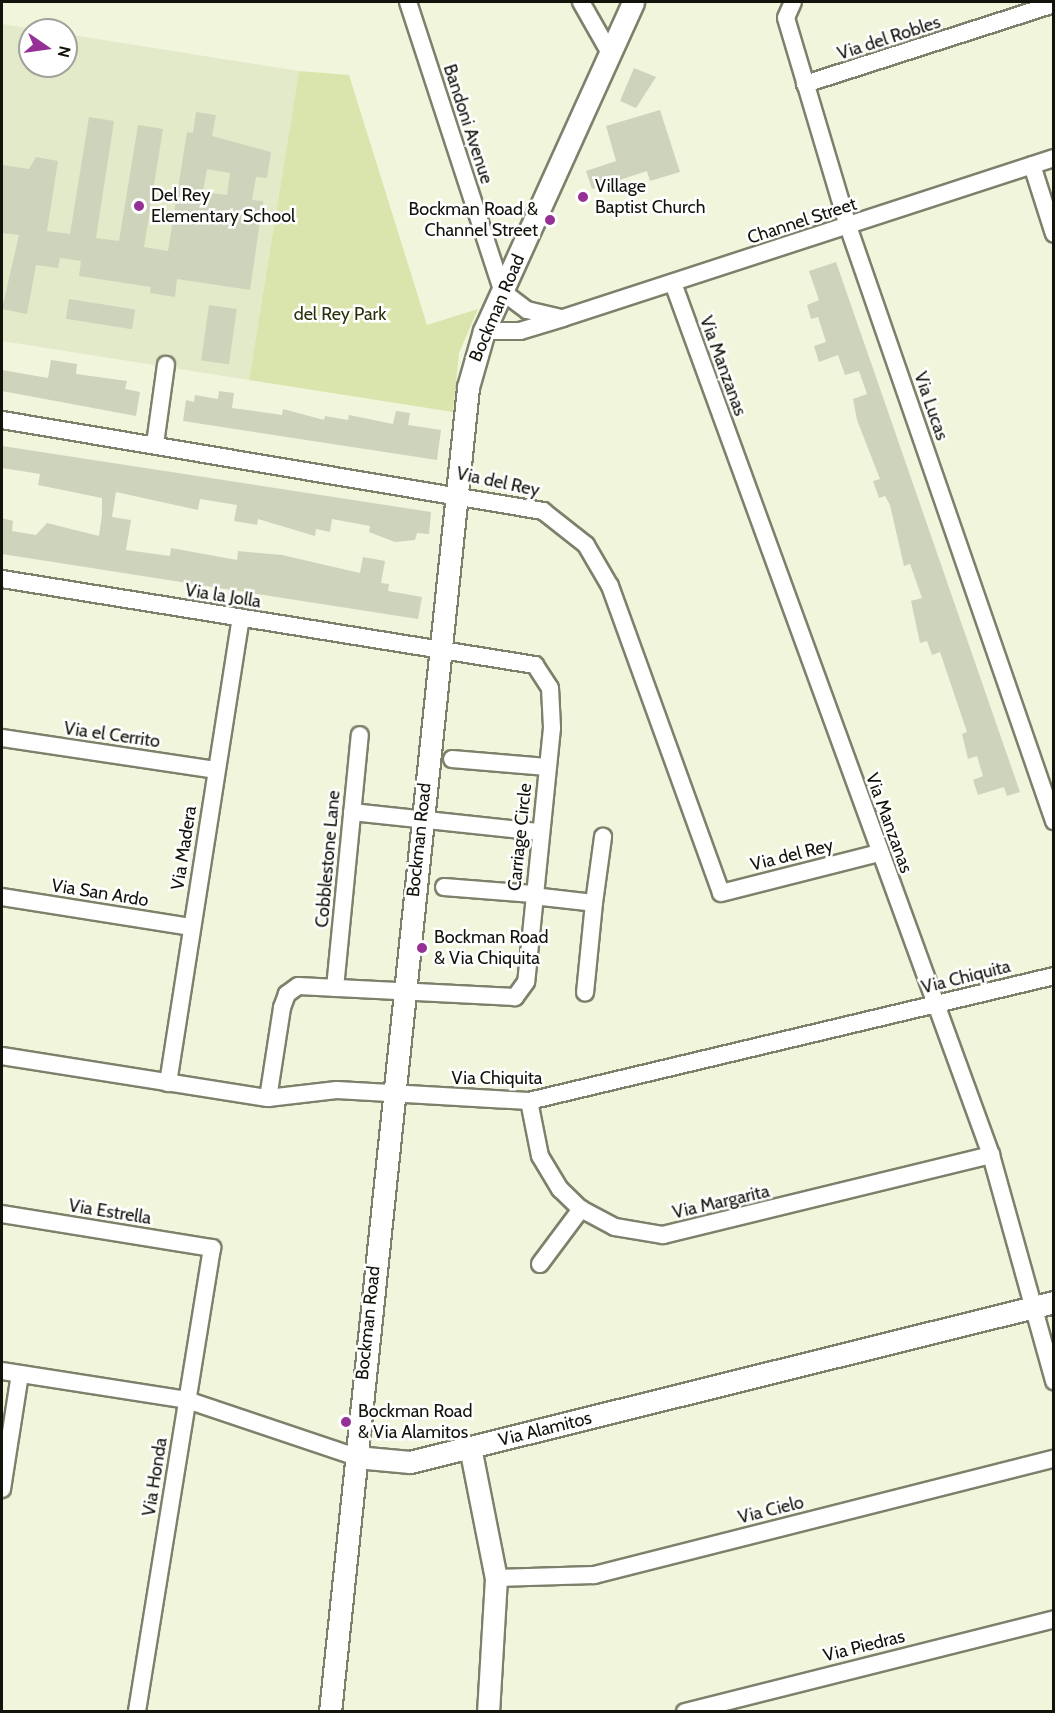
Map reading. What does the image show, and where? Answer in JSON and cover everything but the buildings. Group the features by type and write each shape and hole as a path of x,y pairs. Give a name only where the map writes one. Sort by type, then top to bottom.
{"street":[{"name":"Bandoni Avenue","path":"408,2 502,292"},
{"path":"581,2 610,53"},
{"name":"Bockman Road","path":"330,1712 420,822 468,387 484,331 633,2"},
{"name":"Via Lucas","path":"793,2 786,18 848,226 1053,821"},
{"name":"Via del Robles","path":"805,84 1053,4"},
{"name":"Channel Street","path":"484,331 520,331 563,318 1053,158"},
{"path":"1032,165 1053,234"},
{"name":"Via Manzanas","path":"673,283 1044,1304 1053,1382"},
{"path":"502,292 527,310 563,318"},
{"path":"154,444 166,365"},
{"name":"Via del Rey","path":"2,420 456,493 543,511 586,544 610,586 720,893 879,853"},
{"name":"Via la Jolla","path":"2,579 439,649"},
{"name":"Via Madera","path":"168,1083 241,618"},
{"name":"Carriage Circle","path":"403,994 420,989 515,997 526,982 538,832 547,767 550,688 536,665 439,649"},
{"name":"Cobblestone Lane","path":"335,988 360,735"},
{"name":"Via el Cerrito","path":"2,738 216,770"},
{"path":"452,759 547,767"},
{"path":"352,812 420,822 538,832"},
{"path":"585,993 603,837"},
{"path":"444,887 594,903"},
{"name":"Via San Ardo","path":"2,897 192,927"},
{"name":"Via Chiquita","path":"2,1056 268,1098 337,1090 529,1101 1053,976"},
{"path":"268,1098 287,993 298,986 403,994"},
{"name":"Via Margarita","path":"529,1101 540,1156 560,1189 581,1209 615,1227 663,1235 991,1155"},
{"path":"540,1264 581,1209"},
{"name":"Via Estrella","path":"2,1214 212,1248"},
{"name":"Via Honda","path":"137,1712 212,1248"},
{"name":"Via Alamitos","path":"2,1371 186,1400 356,1457 403,1463 1044,1304"},
{"path":"2,1489 20,1374"},
{"path":"470,1448 496,1578 488,1712"},
{"name":"Via Cielo","path":"496,1578 594,1575 1053,1459"},
{"name":"Via Piedras","path":"685,1712 1053,1619"}],"shaded area":[{"name":"Del Rey Elementary School","path":"2,24 18,27 18,78 78,78 78,36 299,71 249,380 2,341"}],"green space":[{"name":"del Rey Park","path":"299,71 349,75 427,325 478,309 459,353 453,412 249,380"}],"place":[{"name":"Village Baptist Church","path":"583,197"},
{"name":"Del Rey Elementary School","path":"139,206"},
{"name":"Bockman Road & Channel Street","path":"550,220"},
{"name":"Bockman Road & Via Chiquita","path":"422,948"},
{"name":"Bockman Road & Via Alamitos","path":"346,1422"}]}
